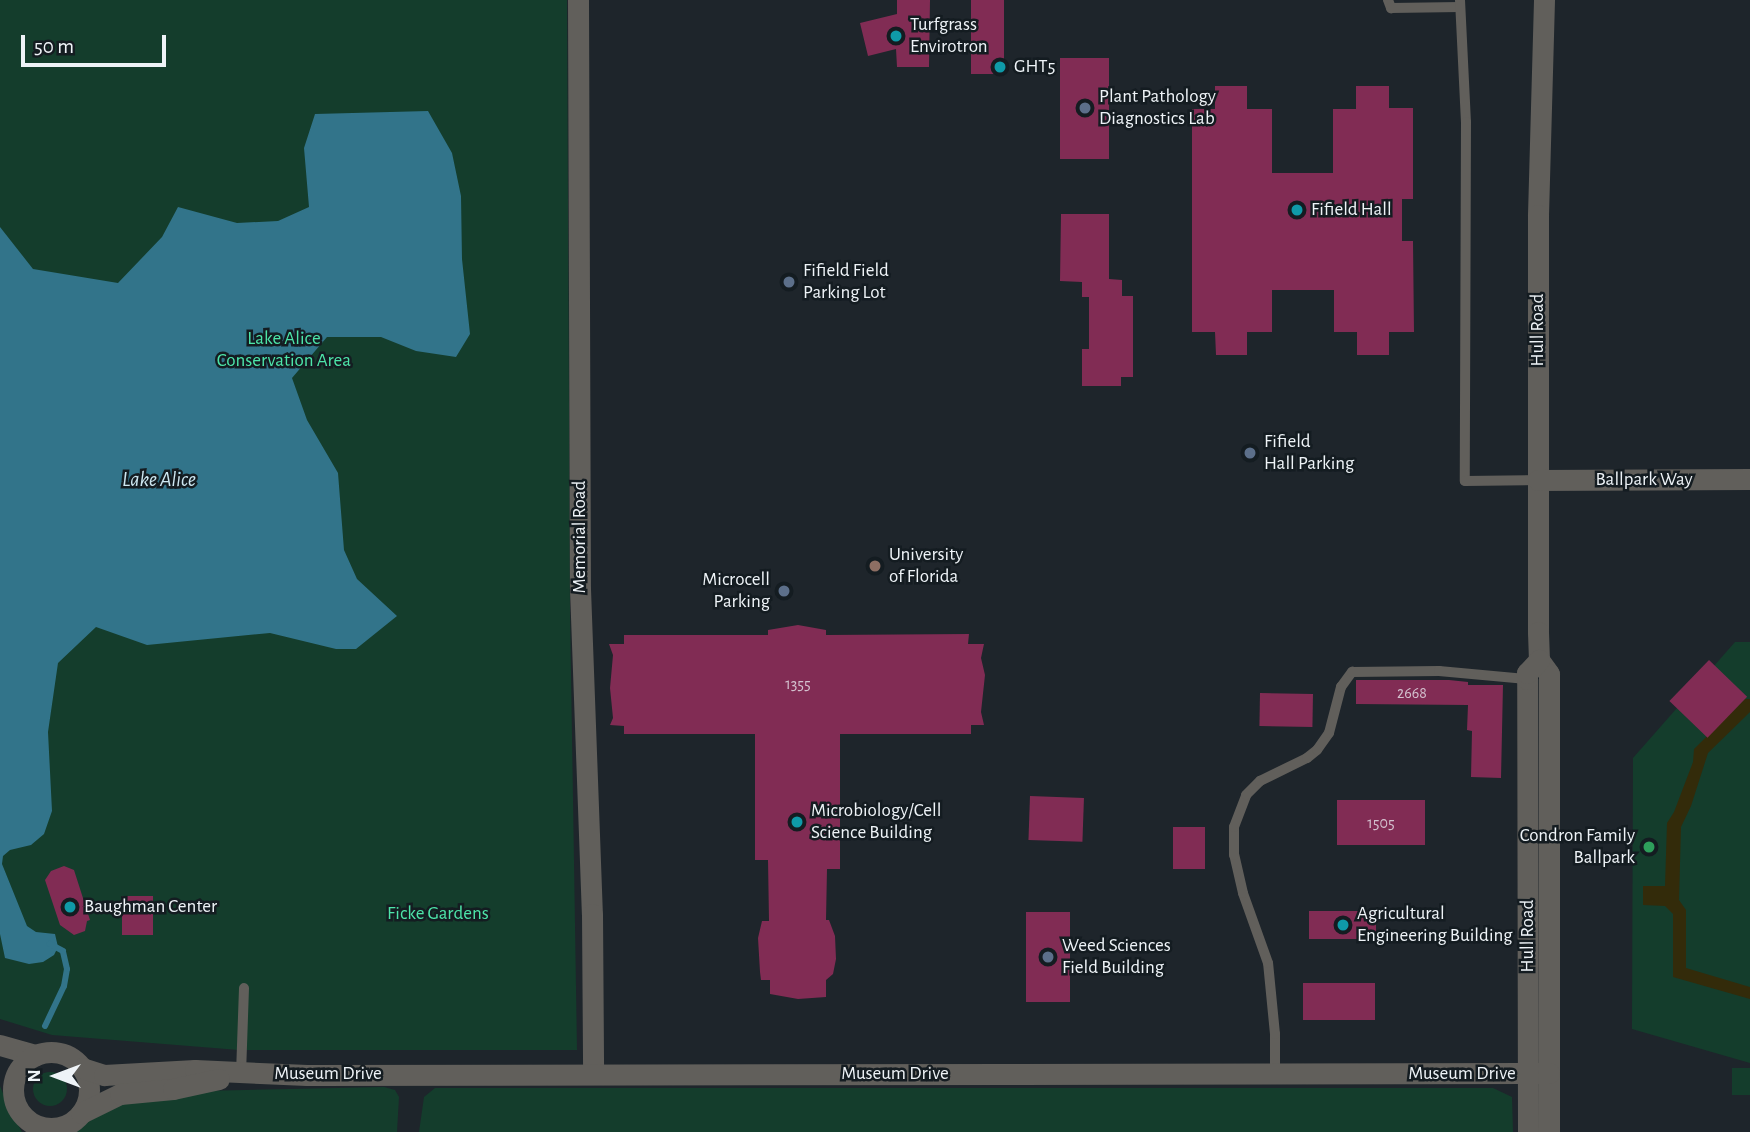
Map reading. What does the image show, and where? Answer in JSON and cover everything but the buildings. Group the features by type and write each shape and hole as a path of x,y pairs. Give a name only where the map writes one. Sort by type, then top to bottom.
{"street":[{"name":"Memorial Road","path":"578,0 580,589 585,783 592,914 593,1074"},
{"name":"Hull Road","path":"1528,1132 1539,1073 1549,674 1539,660 1538,215 1544,0"},
{"name":"Ballpark Way","path":"1538,480 1750,479"},
{"path":"1527,679 1527,673 1539,660"},
{"name":"Hull Road","path":"1527,679 1539,1073 1549,1132"},
{"path":"0,1045 36,1055 61,1053 82,1068 89,1091 74,1122 49,1128 37,1125 18,1110"},
{"path":"28,1132 7,1080 36,1055"},
{"name":"Museum Drive","path":"82,1068 104,1075 195,1070 241,1074 1539,1073"},
{"name":"Museum Drive","path":"74,1122 120,1094 173,1089 241,1074"}],"lane":[{"path":"1388,0 1391,8 1460,4 1465,122 1465,481 1538,480"},
{"path":"1275,1075 1275,1026 1268,963 1234,855 1234,827 1245,795 1260,781 1307,758 1317,750 1329,733 1341,687 1352,672 1439,671 1527,679"},
{"path":"241,1074 244,988"}],"green space":[{"name":"Lake Alice Conservation Area","path":"0,0 567,0 570,610 577,1050 239,1050 52,1035 0,1019"},
{"path":"1735,642 1750,642 1750,1063 1632,1029 1633,758"},
{"path":"1732,1068 1750,1068 1750,1095 1732,1095"},
{"path":"50,1072 62,1077 67,1089 62,1101 50,1106 38,1101 33,1089 38,1077"},
{"path":"0,1086 9,1108 22,1132 0,1132"},
{"path":"384,1087 395,1090 399,1097 397,1132 74,1132 84,1120 106,1106 201,1091"},
{"path":"435,1088 1493,1088 1512,1097 1513,1132 419,1132 424,1097"}],"sand":[{"path":"1745,699 1750,699 1750,712 1708,753 1691,806 1681,827 1679,900 1686,910 1686,968 1750,987 1750,999 1673,977 1673,914 1665,906 1643,905 1643,886 1665,886 1667,823 1674,812 1693,762 1694,749"}],"water":[{"name":"Lake Alice","path":"428,111 452,153 461,196 462,259 470,334 456,357 416,351 381,337 327,337 292,378 307,420 338,473 344,550 357,579 397,616 356,649 336,649 270,633 147,645 96,627 58,663 48,732 52,811 44,834 31,845 10,850 3,856 2,864 27,926 36,932 55,934 58,947 54,955 43,962 29,964 5,958 0,934 0,227 33,269 118,283 162,237 178,207 237,223 278,221 309,207 304,148 315,114"}],"waterway":[{"path":"45,1026 64,986 67,969 63,951 50,944"}],"place":[{"name":"Turfgrass Envirotron","path":"896,36"},
{"name":"GHT5","path":"1000,67"},
{"name":"Plant Pathology Diagnostics Lab","path":"1085,108"},
{"name":"Fifield Hall","path":"1297,210"},
{"name":"Fifield Field Parking Lot","path":"789,282"},
{"name":"Fifield Hall Parking","path":"1250,453"},
{"name":"University of Florida","path":"875,566"},
{"name":"Microcell Parking","path":"784,591"},
{"name":"Microbiology/Cell Science Building","path":"797,822"},
{"name":"Condron Family Ballpark","path":"1649,847"},
{"name":"Baughman Center","path":"70,907"},
{"name":"Agricultural Engineering Building","path":"1343,925"},
{"name":"Weed Sciences Field Building","path":"1048,957"}],"park label":[{"name":"Ficke Gardens","path":"438,914"}]}
